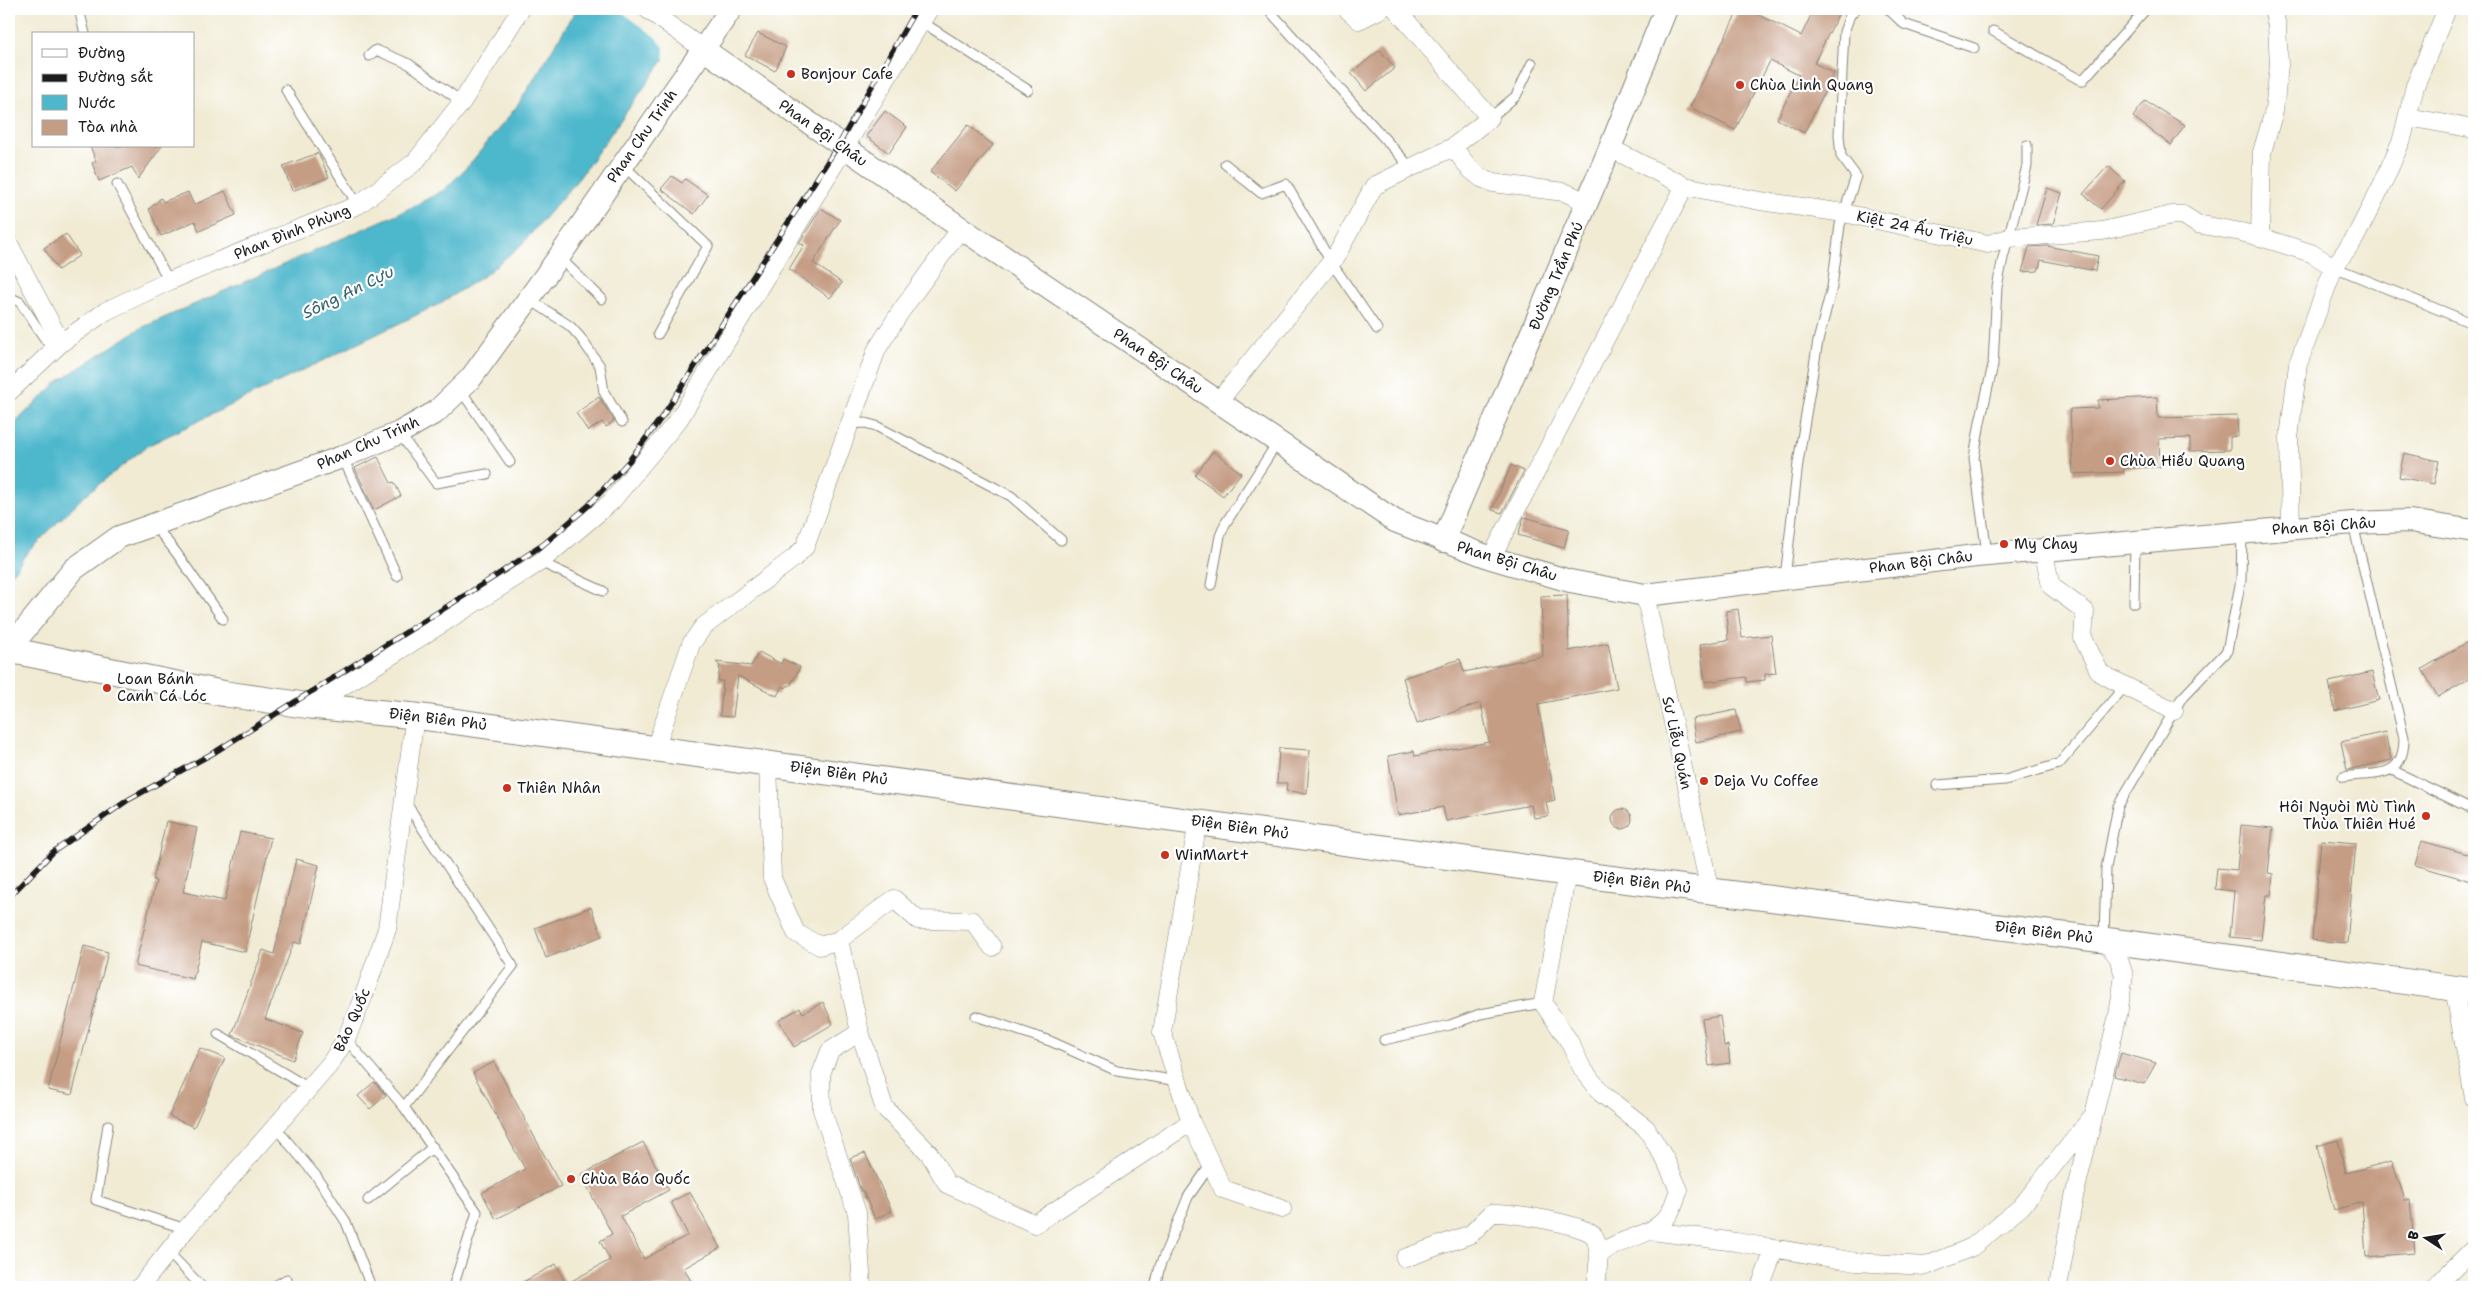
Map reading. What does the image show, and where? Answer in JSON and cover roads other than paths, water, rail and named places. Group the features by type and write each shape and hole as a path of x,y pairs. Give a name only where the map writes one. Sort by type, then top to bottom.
{"main road":[{"name":"Điện Biên Phủ","path":"9,650 226,694 311,706 415,716 1198,821 1567,873 2104,940 2464,990"}],"street":[{"name":"Phan Đình Phùng","path":"9,392 57,347 106,311 169,281 358,205 415,162 462,102 521,9"},
{"path":"647,9 695,43"},
{"name":"Phan Chu Trinh","path":"9,650 74,569 119,537 342,457 399,433 436,412 471,378 559,257 622,164 695,43 731,9"},
{"path":"1347,9 1359,20 1381,9"},
{"path":"1218,402 1331,262 1374,186 1453,147 1490,118 1396,9"},
{"name":"Đường Trần Phú","path":"1443,541 1610,148 1666,9"},
{"path":"2260,238 2262,152 2274,111 2279,66 2277,26 2274,9"},
{"path":"2291,529 2289,438 2298,364 2334,266 2355,238 2383,183 2402,139 2416,86 2447,9"},
{"path":"311,706 540,562 611,502 679,419 926,15"},
{"name":"Phan Bội Châu","path":"695,43 961,228 1396,522 1491,558 1570,581 1645,595 1987,555 2353,523 2410,521 2474,531"},
{"path":"2408,116 2474,129"},
{"path":"1453,147 1470,169 1481,178 1493,183 1564,192 1587,202"},
{"name":"Kiệt 24 Ấu Triệu","path":"1610,148 1686,186 1760,201 1844,213 1988,244 2008,238 2102,231 2183,215 2197,224 2241,232 2311,253 2334,266"},
{"path":"1491,558 1686,186"},
{"path":"655,748 691,644 696,635 703,627 794,558 805,547 872,364 885,335 961,228"},
{"path":"9,244 57,347"},
{"path":"2043,550 2051,586 2085,611 2083,638 2100,673 2174,711"},
{"name":"Sư Liễu Quán","path":"1645,595 1710,891"},
{"name":"Bảo Quốc","path":"140,1287 186,1229 330,1064 346,1039 364,995 386,929 415,716"},
{"path":"768,763 772,878 796,934 820,946 839,940 894,899 918,920 974,921 992,947"},
{"path":"1198,821 1162,1032 1191,1122 1222,1189 1282,1209"},
{"path":"1567,873 1543,1003 1569,1041 1582,1068 1602,1094 1646,1128 1665,1159 1679,1190 1670,1213 1652,1231 1609,1246 1599,1255"},
{"path":"839,940 860,1032 884,1107 928,1153 947,1184 1034,1224 1191,1122"},
{"path":"2058,1287 2072,1206 2091,1118 2118,1015 2124,975 2118,957 2104,940"},
{"path":"2464,990 2474,1098"},
{"path":"860,1032 830,1051 821,1074 822,1110 857,1213 862,1287"},
{"path":"1652,1231 1775,1248 1856,1262 1926,1266 1972,1247 2020,1207 2091,1118"},
{"path":"1405,1258 1471,1234 1492,1213 1504,1212 1576,1227 1589,1232 1595,1237 1599,1255 1596,1287"},
{"path":"1760,1287 1775,1248"},
{"path":"2435,1287 2474,1248"}],"lane":[{"path":"79,9 85,32"},
{"path":"1268,9 1411,168"},
{"path":"1785,579 1798,463 1818,340 1832,287 1840,225 1856,176 1841,156 1839,135 1844,32 1850,15 1856,9"},
{"path":"1888,9 1904,24 1974,48"},
{"path":"1994,31 2082,81 2146,9"},
{"path":"926,15 1028,90"},
{"path":"369,56 376,50 409,64 462,102"},
{"path":"1490,118 1516,96 1532,63"},
{"path":"286,90 358,205"},
{"path":"1987,555 1974,458 1993,365 1997,287 2027,166 2027,146"},
{"path":"622,164 708,246 658,334"},
{"path":"1224,164 1261,193 1286,184 1331,262 1378,329"},
{"path":"117,184 169,281"},
{"path":"559,257 602,299"},
{"path":"2334,266 2474,324"},
{"path":"9,297 20,302 57,347"},
{"path":"528,299 570,326 580,337 600,366 604,392 622,422"},
{"path":"460,389 510,462"},
{"path":"850,424 865,423 876,426 1011,496 1061,540"},
{"path":"399,433 436,484 487,474"},
{"path":"1211,585 1220,536 1225,524 1277,443"},
{"path":"342,457 397,576"},
{"path":"2343,777 2392,770 2401,762 2404,751 2404,738 2353,523"},
{"path":"153,524 175,550 223,619"},
{"path":"2104,940 2106,868 2118,806 2181,699 2227,651 2241,580 2242,533"},
{"path":"2134,603 2135,542"},
{"path":"540,562 603,591"},
{"path":"1937,784 2005,780 2058,764 2125,686"},
{"path":"2392,770 2474,810"},
{"path":"404,800 513,966 404,1107"},
{"path":"1384,1040 1450,1025 1480,1014 1543,1003"},
{"path":"976,1016 1050,1041 1118,1071 1178,1082"},
{"path":"218,1034 309,1088"},
{"path":"346,1039 404,1107 477,1212 453,1287"},
{"path":"108,1125 96,1200 186,1229"},
{"path":"276,1128 317,1178 346,1222 371,1287"},
{"path":"368,1200 433,1147"},
{"path":"1155,1287 1160,1266 1188,1196 1211,1164"},
{"path":"168,1252 202,1287"},
{"path":"273,1287 287,1279"}],"water":[{"name":"Sông An Cựu","path":"577,9 700,9 579,178 522,244 486,274 441,303 147,446 83,497 26,554 9,578 9,428 59,381 139,329 406,210 444,190 469,165 518,105"}],"railway":[{"path":"9,897 53,852 128,800 215,752 494,577 544,544 588,506 629,461 664,414 839,144 916,9"}],"place":[{"name":"Bonjour Cafe","path":"791,74"},
{"name":"Chùa Linh Quang","path":"1740,85"},
{"name":"Chùa Hiếu Quang","path":"2110,461"},
{"name":"My Chay","path":"2004,544"},
{"name":"Loan Bánh Canh Cá Lóc","path":"107,688"},
{"name":"Deja Vu Coffee","path":"1704,781"},
{"name":"Thiên Nhân","path":"507,788"},
{"name":"Hôi Nguòi Mù Tình Thùa Thiên Hué","path":"2426,816"},
{"name":"WinMart+","path":"1165,855"},
{"name":"Chùa Báo Quốc","path":"571,1179"}]}
